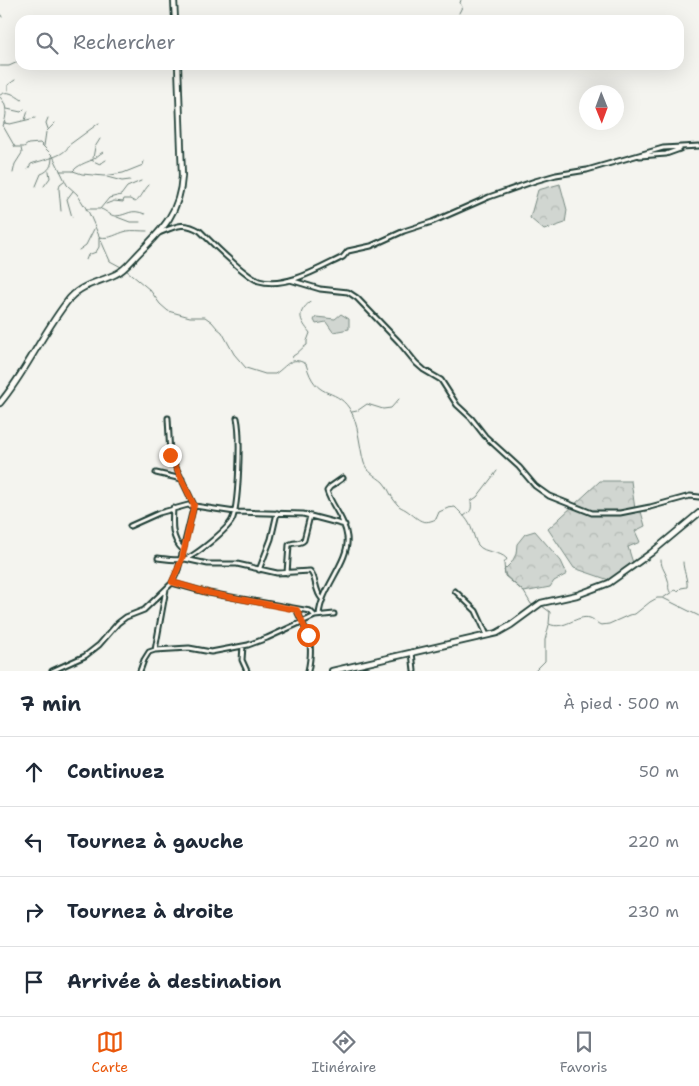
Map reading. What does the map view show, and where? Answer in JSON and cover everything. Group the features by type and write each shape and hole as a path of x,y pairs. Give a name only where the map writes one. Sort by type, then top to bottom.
{"street":[{"path":"174,0 175,15"},
{"path":"0,403 10,391 36,347 69,299 84,286 120,272 159,233 178,204 181,191 182,157 178,70"},
{"path":"159,233 185,224 192,226 250,276 260,281 290,280 343,257 348,251 371,246 404,230 432,222 516,188 556,175 587,170 663,148 699,146"},
{"path":"290,280 320,289 348,292 357,298 399,342 416,363 441,380 457,405 471,418 485,436 519,467 535,486 549,496 592,513 620,513 650,508 690,496 699,497"},
{"path":"52,671 85,656 99,645 118,623 126,617 144,610 172,582 183,559 194,505 170,455 168,418"},
{"path":"183,559 209,543 232,520 238,478 239,430 237,418"},
{"path":"156,473 182,480"},
{"path":"317,615 322,600 347,549 345,525 327,491 343,478"},
{"path":"130,526 174,508 194,505 234,512 303,514 345,525"},
{"path":"174,508 172,522 174,537 184,551"},
{"path":"259,570 271,539 277,513"},
{"path":"332,671 487,636 505,628 541,603 577,596 609,583 651,553 699,513"},
{"path":"287,573 289,545 301,543 304,540 310,516"},
{"path":"158,558 183,559 208,564 237,564 267,572 287,573 303,571 313,573 316,591 322,600"},
{"path":"172,582 209,593 310,611 317,615"},
{"path":"155,650 166,588"},
{"path":"455,591 476,611 487,636"},
{"path":"297,610 308,635 311,649 312,657 308,671"},
{"path":"140,671 149,652 155,650 189,648 211,652 243,646 267,638 317,615 334,614"},
{"path":"243,646 242,660 247,671"},
{"path":"412,652 414,671"},
{"path":"359,664 362,671"}],"green space":[{"path":"560,184 567,210 565,223 544,230 530,218 538,190"},
{"path":"341,314 349,319 349,329 333,332 326,322 316,324 314,320 316,317 335,319"},
{"path":"600,481 631,481 635,509 640,508 645,526 635,531 640,542 628,547 633,563 609,580 574,568 548,529"},
{"path":"535,531 561,561 567,574 554,581 550,587 524,592 506,576 504,570 512,562 516,554 517,544 525,534"}],"waterway":[{"path":"459,13 462,7 461,0"},
{"path":"0,13 2,17"},
{"path":"0,66 9,66 15,63"},
{"path":"8,90 8,85 15,80"},
{"path":"0,95 8,93 22,100"},
{"path":"0,97 3,100 6,111 3,126 15,147 40,143 53,156 67,185 77,194 89,213 110,261 123,268"},
{"path":"7,109 21,112 24,109"},
{"path":"25,120 28,111"},
{"path":"4,123 10,124 35,118"},
{"path":"48,118 46,123 48,129"},
{"path":"44,146 46,132 55,123"},
{"path":"28,169 31,164 52,158 63,152 69,145 99,123"},
{"path":"93,158 95,147 100,139"},
{"path":"13,173 15,164 22,153 21,148"},
{"path":"73,171 103,152"},
{"path":"36,186 41,174 50,168 52,157"},
{"path":"91,160 100,164 106,160"},
{"path":"60,171 104,176 123,173 143,165 144,161"},
{"path":"44,186 50,178 49,171"},
{"path":"107,177 122,181 130,180"},
{"path":"61,211 59,189 60,184 64,181"},
{"path":"86,209 100,209 109,198 121,195 127,187 141,181"},
{"path":"106,204 114,201 123,202 124,199 130,199 135,202 149,185"},
{"path":"72,217 67,199 73,191"},
{"path":"101,209 114,216 133,212 145,214"},
{"path":"117,217 130,222 140,222"},
{"path":"79,250 86,245 94,229"},
{"path":"86,260 88,255 96,252 99,247 99,237 110,237 129,231 147,231"},
{"path":"126,270 150,290 160,304 168,311 190,317 205,317 212,322 222,332 234,354 246,368 265,374 275,374 293,361 306,364 310,376 315,383 326,392 343,401 349,408 355,421 365,466 385,484 398,505 420,520 427,522 436,519 439,512 455,507 471,526 478,545 484,550 500,554 507,559 504,563 505,576 524,592 531,604 536,606"},
{"path":"292,358 307,345 310,333 302,321 301,314 302,310 310,302"},
{"path":"352,412 367,404 383,409 391,408 399,399"},
{"path":"464,516 471,510 471,501 477,497 497,471"},
{"path":"661,560 669,582 670,592"},
{"path":"663,598 675,590 678,591 681,588 687,587 683,562"},
{"path":"540,606 550,612 549,624 555,626 585,617 601,625 609,624 635,614 657,598 663,598 699,616"},
{"path":"535,671 545,661 545,640 549,625"}],"route":[{"path":"170,455 194,505 182,559 172,582 209,593 297,610 308,635"}]}
